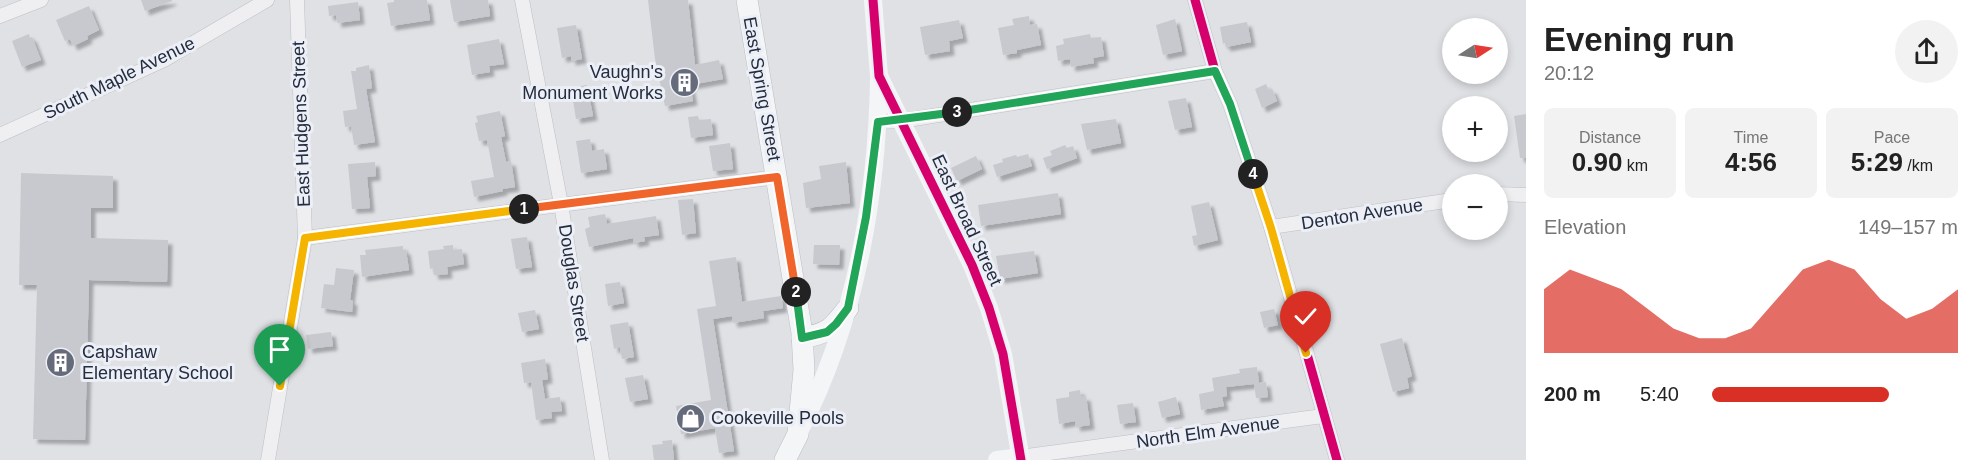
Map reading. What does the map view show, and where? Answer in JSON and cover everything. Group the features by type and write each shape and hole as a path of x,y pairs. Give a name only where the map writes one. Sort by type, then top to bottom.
{"main road":[{"name":"East Spring Street","path":"747,0 802,338 804,370 793,450"},
{"path":"802,338 827,332 848,308"}],"street":[{"path":"0,16 41,0"},
{"name":"South Maple Avenue","path":"0,135 164,60 267,0"},
{"name":"East Hudgens Street","path":"268,460 305,238 297,0"},
{"name":"Douglas Street","path":"522,0 561,204 602,460"},
{"name":"East Broad Street","path":"873,0 879,76 972,265 989,308 1002,354 1021,458"},
{"path":"1195,0 1215,71 1230,104 1271,228 1337,460"},
{"path":"878,122 901,121 1215,71"},
{"path":"793,450 836,350 848,308 866,217 878,122 879,76"},
{"path":"305,238 777,177"},
{"path":"1508,194 1526,195"},
{"name":"Denton Avenue","path":"1271,228 1442,202"},
{"name":"North Elm Avenue","path":"1021,458 1323,416"},
{"path":"996,460 1021,458"}],"building":[{"path":"141,0 172,0 172,1 145,11"},
{"path":"394,0 427,0 430,20 391,26 387,3 394,2"},
{"path":"450,0 488,0 490,16 454,22"},
{"path":"648,0 688,0 695,65 719,60 723,79 690,85 693,101 665,106 655,59"},
{"path":"358,2 360,20 337,23 336,15 329,16 328,6"},
{"path":"89,6 99,30 87,36 88,39 73,46 70,39 65,41 56,20"},
{"path":"1029,16 1030,25 1037,24 1041,45 1003,55 998,28 1014,25 1012,19"},
{"path":"1175,19 1182,51 1163,55 1156,25"},
{"path":"959,20 963,38 949,41 950,51 925,55 920,27"},
{"path":"1247,22 1251,42 1226,47 1225,43 1223,44 1220,27"},
{"path":"576,25 582,59 571,61 571,56 562,58 557,28"},
{"path":"29,34 41,60 22,67 12,41"},
{"path":"1090,34 1091,38 1101,37 1104,56 1093,58 1094,63 1071,67 1070,59 1058,61 1056,46 1064,44 1063,39"},
{"path":"499,39 504,64 489,66 490,72 472,75 467,45"},
{"path":"369,65 372,88 366,89 375,142 354,145 351,126 345,127 343,111 357,109 351,71"},
{"path":"1266,84 1269,90 1272,89 1277,101 1262,108 1255,89"},
{"path":"587,85 593,116 576,119 571,88"},
{"path":"1186,98 1192,127 1175,130 1168,101"},
{"path":"500,111 505,136 501,137 506,162 511,161 515,187 474,197 471,181 494,177 487,140 479,141 475,123 478,122 476,116"},
{"path":"1526,114 1526,158 1520,158 1514,116"},
{"path":"698,116 699,120 711,119 713,135 691,138 688,117"},
{"path":"1116,119 1121,143 1087,150 1081,124"},
{"path":"590,139 592,151 604,149 607,169 581,173 576,141"},
{"path":"730,143 733,169 713,171 709,146"},
{"path":"1065,145 1067,148 1073,146 1077,158 1047,169 1043,158 1052,155 1050,151"},
{"path":"1028,154 1032,166 997,177 993,165 1003,162 1002,159"},
{"path":"976,156 982,169 957,181 951,168"},
{"path":"375,162 376,176 367,177 370,208 352,209 348,164"},
{"path":"846,162 850,203 806,208 803,183 821,179 819,166"},
{"name":"Capshaw Elementary School","path":"21,173 113,176 113,208 91,208 91,238 168,240 167,282 89,280 85,440 33,439 37,285 19,285"},
{"path":"1058,193 1061,214 981,226 978,205"},
{"path":"693,199 696,233 682,235 678,200"},
{"path":"1209,202 1218,240 1194,246 1192,236 1197,235 1191,206"},
{"path":"605,214 607,224 656,216 659,235 644,237 645,241 634,243 633,238 589,247 585,229 590,227 588,217"},
{"path":"527,237 532,267 516,269 511,239"},
{"path":"453,245 453,250 462,249 464,264 447,267 448,274 434,275 433,268 430,269 428,251"},
{"path":"814,245 840,245 839,265 813,264"},
{"path":"403,246 403,250 406,250 409,270 362,277 360,255 366,255 365,250"},
{"path":"1034,251 1038,273 1000,279 996,256"},
{"path":"736,257 742,302 781,296 783,308 763,311 764,318 733,323 732,316 713,319 734,451 719,453 715,428 681,434 676,406 711,400 697,309 716,306 709,261"},
{"path":"336,268 354,270 350,300 353,301 352,312 321,308 324,284 334,285"},
{"path":"620,282 624,303 608,306 605,284"},
{"path":"1274,309 1278,325 1264,328 1260,312"},
{"path":"535,310 539,329 522,332 518,313"},
{"path":"628,322 634,357 622,359 620,347 614,349 610,325"},
{"path":"331,332 333,346 308,349 306,335"},
{"path":"1402,338 1412,376 1407,378 1409,388 1393,392 1380,344"},
{"path":"545,359 548,379 542,380 545,399 560,397 562,411 551,412 552,418 536,420 531,382 524,383 521,363"},
{"path":"1257,367 1259,383 1266,382 1268,397 1256,398 1254,384 1226,387 1227,396 1222,397 1224,406 1201,410 1199,394 1214,391 1212,378 1240,373 1239,369"},
{"path":"643,375 648,399 630,402 625,378"},
{"path":"1080,390 1081,397 1086,396 1090,425 1076,427 1075,421 1059,424 1056,399 1069,397 1069,392"},
{"path":"1176,397 1180,414 1162,418 1158,402"},
{"path":"1133,403 1136,422 1120,424 1117,405"},
{"path":"672,440 674,460 654,460 652,445"}],"cycle path":[{"path":"873,0 879,76 972,265 989,308 1003,354 1021,460"},
{"path":"1195,0 1215,71 1230,104 1271,227 1337,460"},
{"path":"305,238 777,177"}],"place":[{"name":"Vaughn's Monument Works","path":"684,82"},
{"name":"Capshaw Elementary School","path":"61,362"},
{"name":"Cookeville Pools","path":"690,418"}],"route":[{"path":"280,386 305,238 777,177 802,338 815,336 827,332 848,308 866,217 878,122 901,121 1215,71 1230,104 1271,228 1306,353"}]}
